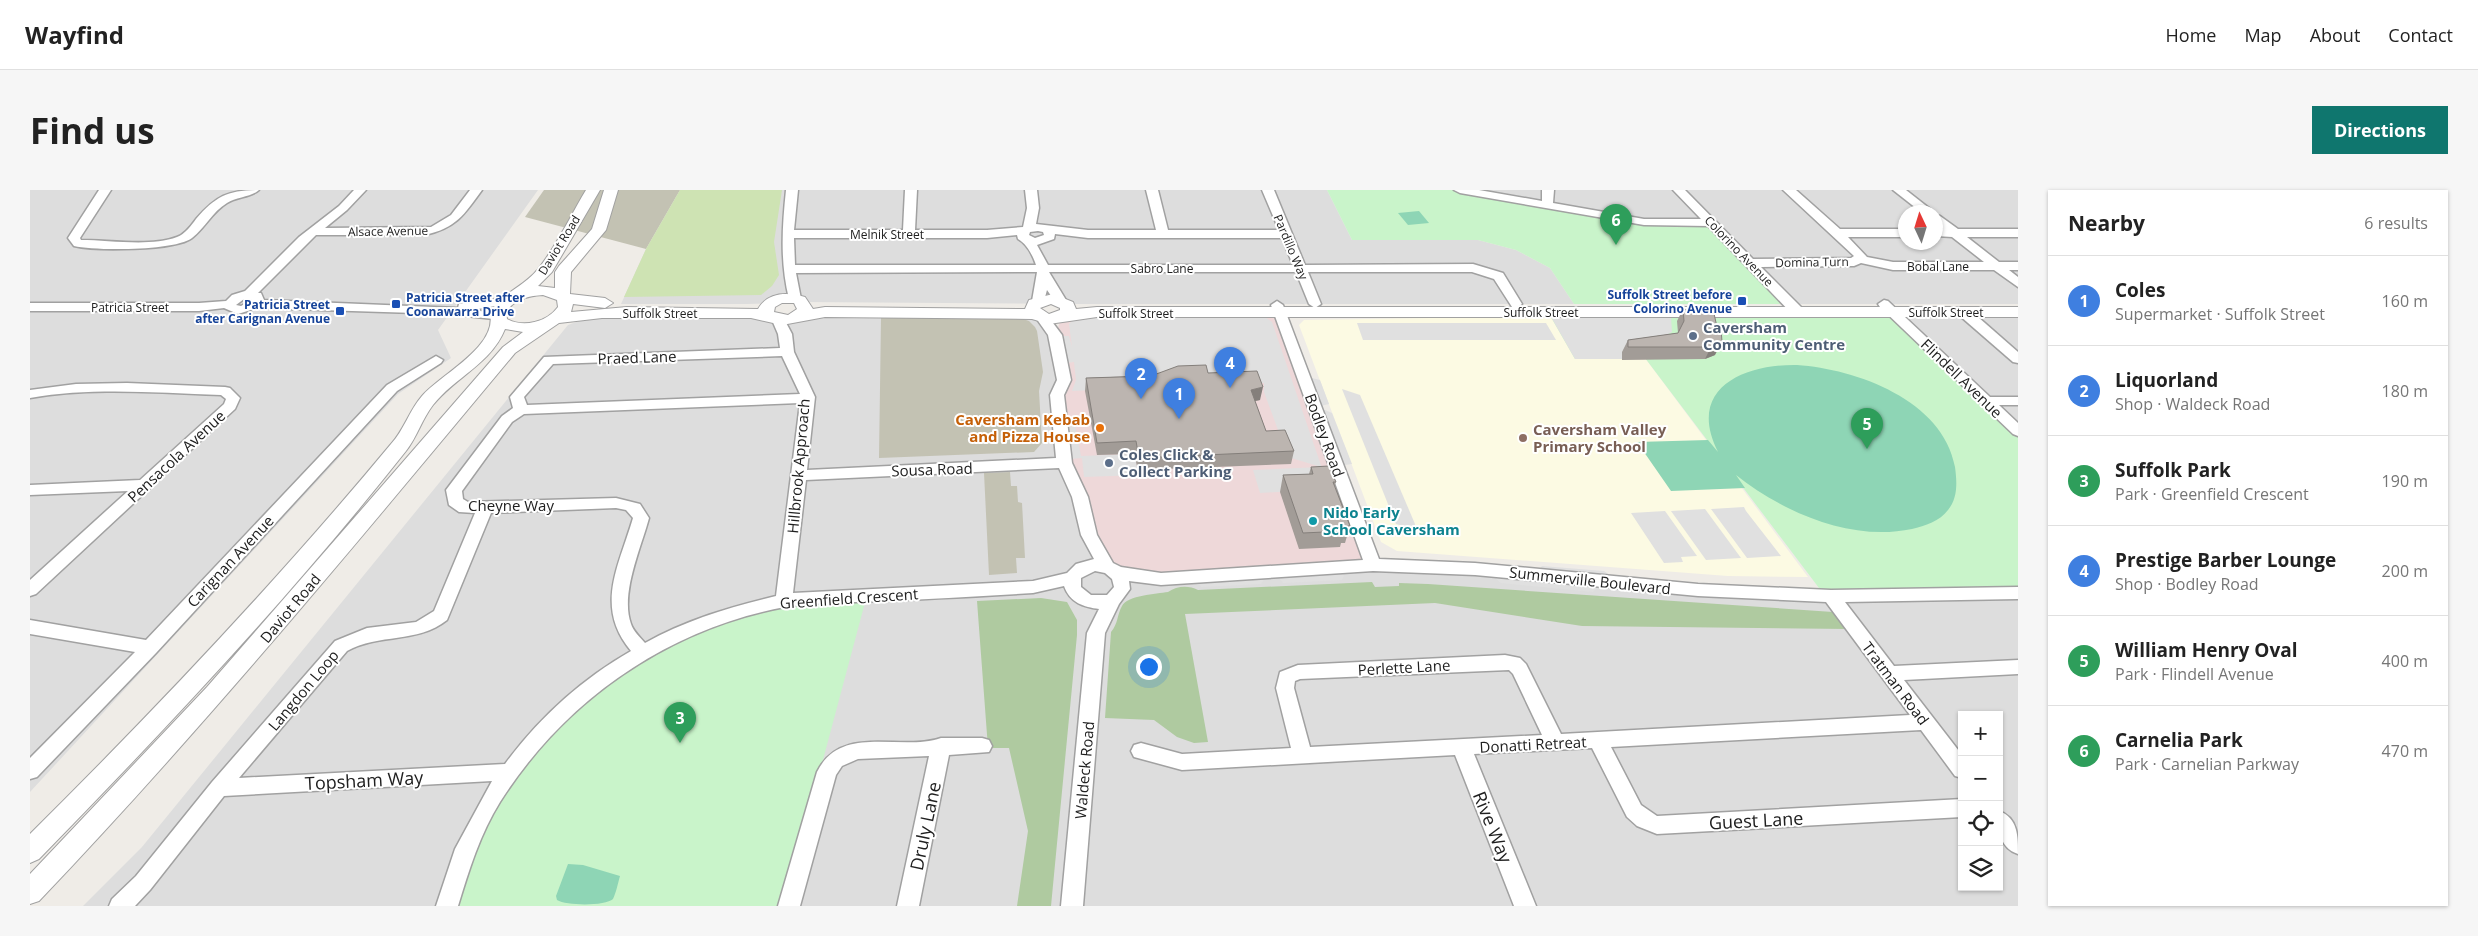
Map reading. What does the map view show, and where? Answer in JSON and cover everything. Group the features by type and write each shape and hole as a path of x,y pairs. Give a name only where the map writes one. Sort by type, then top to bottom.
{"street":[{"path":"105,190 74,238 78,243 168,243 182,239 192,232 213,206 229,196 254,190"},
{"path":"252,299 312,231 343,208 360,190"},
{"name":"Alsace Avenue","path":"312,231 426,232 440,229 450,224 476,190"},
{"name":"Daviot Road","path":"30,851 143,736 205,668 401,445 430,398 487,350 496,336 500,308 544,272 593,190"},
{"name":"Daviot Road","path":"563,297 563,272 566,266 599,230 605,204 611,190"},
{"path":"785,312 789,274 786,253 787,234 792,190"},
{"path":"909,234 912,190"},
{"path":"1031,190 1036,234 1044,272 1063,309 1055,335"},
{"path":"1152,190 1163,234"},
{"name":"Pardillo Way","path":"1268,190 1315,304"},
{"path":"1460,190 1644,222 1712,223"},
{"path":"1547,205 1548,190"},
{"name":"Colorino Avenue","path":"1679,190 1794,308"},
{"name":"Domina Turn","path":"1752,263 1847,262 1860,259 1860,254 1788,190"},
{"path":"1900,190 1919,205"},
{"path":"1943,224 2018,283"},
{"path":"1837,233 1898,233"},
{"path":"1943,233 2018,233"},
{"name":"Melnik Street","path":"787,234 1285,234"},
{"path":"1036,234 1040,254"},
{"name":"Bobal Lane","path":"1860,259 1893,266 2018,266"},
{"name":"Sabro Lane","path":"789,274 1301,268 1479,268 1499,276 1516,304"},
{"path":"1044,272 1037,309 1055,335 1064,380 1057,395 1064,463 1080,497 1089,535 1122,584 1116,597 1099,603 1081,598 1073,590 1076,574 1089,535"},
{"name":"Suffolk Street","path":"514,297 543,290 563,297 621,304 785,312"},
{"path":"447,310 514,297"},
{"path":"550,321 564,310 567,304 563,297"},
{"name":"Suffolk Street","path":"499,319 509,326 522,327 585,314 1037,309 1048,298 1063,309 1097,312 1279,309 1888,308 2018,304"},
{"path":"252,299 447,310 499,319"},
{"name":"Patricia Street","path":"30,308 199,307 229,304 230,308 234,310 245,308 252,299"},
{"name":"Suffolk Street","path":"1279,309 1315,304 1516,304 1794,308"},
{"name":"Suffolk Street","path":"1888,308 1965,313 2018,312"},
{"name":"Flindell Avenue","path":"1888,308 2018,431"},
{"name":"Bodley Road","path":"1279,309 1373,566"},
{"name":"Hillbrook Approach","path":"784,601 808,397 787,352 785,312"},
{"path":"1965,313 2016,356"},
{"name":"Daviot Road","path":"30,892 139,779 218,693 509,350 550,321"},
{"name":"Praed Lane","path":"521,410 517,397 548,360 787,352"},
{"name":"Carignan Avenue","path":"30,771 150,648 392,388 436,360"},
{"name":"Pensacola Avenue","path":"30,394 47,390 103,388 225,391 233,398 230,406 30,590"},
{"path":"521,410 808,397"},
{"path":"1986,401 2018,401"},
{"name":"Cheyne Way","path":"521,410 507,419 454,490 454,501 465,508 616,503 633,506 639,511 641,518 621,591 619,607 622,625 642,652"},
{"name":"Sousa Road","path":"799,474 1064,463"},
{"path":"30,490 146,485"},
{"name":"Langdon Loop","path":"120,906 143,883 220,788 341,646 364,634 417,630 436,621 446,605 485,508"},
{"path":"1076,574 1095,565 1112,570"},
{"name":"Summerville Boulevard","path":"1112,570 1161,579 1373,566 1476,569 1698,590 1831,596 2014,597"},
{"name":"Greenfield Crescent","path":"447,906 460,864 472,836 488,804 509,772 560,714 614,669 642,652 704,624 784,601 1033,587 1076,574"},
{"name":"Summerville Boulevard","path":"1116,597 1161,579"},
{"name":"Greenfield Crescent","path":"1033,587 1081,598"},
{"name":"Tratman Road","path":"1831,596 1958,765"},
{"name":"Waldeck Road","path":"1072,906 1096,633 1116,597"},
{"name":"Waldeck Road","path":"1081,598 1096,633"},
{"path":"30,627 150,648"},
{"name":"Perlette Lane","path":"1303,756 1285,688 1286,677 1298,672 1505,662 1514,664 1523,674 1556,743"},
{"path":"1889,673 2018,668"},
{"name":"Donatti Retreat","path":"1141,751 1182,762 1926,722"},
{"name":"Guest Lane","path":"1598,740 1634,811 1644,820 1658,825 1958,808"},
{"path":"789,906 827,772 835,760 846,754 858,751 941,746 982,746"},
{"name":"Druly Lane","path":"908,906 941,746"},
{"name":"Rive Way","path":"1461,747 1525,906"},
{"name":"Topsham Way","path":"220,788 509,772"},
{"path":"2003,825 2018,845"}],"shaded area":[{"path":"30,190 538,190 438,330 451,358 398,394 30,792"},
{"path":"544,190 680,190 646,249 525,217"},
{"path":"680,190 1327,190 1352,240 1478,240 1516,250 1550,268 1574,304 802,302 621,304 646,249"},
{"path":"1460,190 2018,190 2018,304 1791,304 1660,223"},
{"path":"1280,312 1373,565 1161,579 1112,570 1064,465 1064,380 1055,335 1062,317"},
{"path":"1892,312 2018,312 2018,431"},
{"path":"1036,315 1373,565 1698,590 2018,593 2018,906 83,906 142,847 568,325 587,318"},
{"name":"Caversham Valley Primary School","path":"1551,316 1645,358 1808,577 1728,576 1397,551 1381,542 1299,325 1304,320"},
{"path":"1082,317 1265,317 1272,322 1327,483 1309,490 1260,493 1253,470 1321,467 1288,457 1264,392 1264,383 1072,391 1076,380 1074,362 1066,363 1061,336 1069,336 1072,347 1069,324 1073,320"},
{"path":"1551,317 1671,317 1672,332 1623,359 1575,359"},
{"path":"881,318 1020,318 1029,321 1037,331 1043,372 1039,391 1042,443 1034,452 879,458"},
{"path":"1357,323 1546,323 1556,340 1363,340"},
{"path":"1304,376 1320,380 1329,404 1316,407"},
{"path":"1342,389 1360,395 1415,524 1414,529 1396,524"},
{"path":"1325,410 1332,413 1352,464 1338,466 1317,411"},
{"name":"Coles Click & Collect Parking","path":"1066,424 1075,424 1081,456 1134,454 1139,475 1084,477 1082,458 1070,459"},
{"path":"1010,472 1011,486 1017,486 1018,502 1022,503 1025,558 1016,558 1017,573 989,575 984,473"},
{"path":"1744,507 1781,556 1747,558 1711,509"},
{"path":"1705,509 1741,558 1706,560 1671,511"},
{"path":"1665,511 1697,556 1681,557 1683,562 1664,563 1631,513"},
{"path":"1542,566 1604,571 1611,576 1539,570"},
{"path":"1342,569 1344,576 1342,580 1283,583 1276,574"},
{"path":"1262,574 1264,580 1261,584 1201,587 1196,579"},
{"path":"1496,574 1596,583 1597,588 1593,592 1501,583 1496,579"}],"green space":[{"path":"680,190 782,190 774,242 779,275 772,286 761,295 624,297 646,249"},
{"path":"1327,190 1460,190 1627,219 1712,223 1791,304 1574,304 1550,268 1516,250 1478,240 1352,240"},
{"path":"1419,211 1429,223 1408,225 1398,213"},
{"path":"1548,312 1892,312 2018,431 2018,593 1831,596 1819,588 1645,358 1575,359"},
{"path":"1797,365 1845,373 1870,381 1894,392 1915,406 1934,423 1947,444 1955,467 1956,484 1954,500 1945,514 1932,522 1912,529 1889,532 1865,531 1818,521 1796,512 1775,501 1736,475 1745,488 1671,491 1637,442 1708,440 1718,452 1710,430 1709,412 1715,397 1725,384 1740,375 1757,369"},
{"path":"1372,582 1375,587 1399,586 1399,583 1428,584 1833,612 1849,629 1582,626 1435,603 1185,614 1208,742 1194,743 1177,737 1154,720 1105,718 1111,632 1122,606 1130,599 1168,592 1175,588 1183,587 1198,590"},
{"path":"867,595 784,906 447,906 500,785 614,669 742,611"},
{"path":"1041,598 1067,602 1077,620 1077,635 1051,906 1017,906 1028,831 1009,748 988,748 977,601"},
{"path":"568,864 583,865 620,876 613,899 603,903 586,904 557,900 556,896"}],"building":[{"path":"1690,307 1713,309 1717,327 1721,328 1722,342 1711,347 1628,347 1628,340 1678,333 1684,321 1683,309 1690,310"},
{"path":"1206,365 1208,373 1257,371 1263,387 1251,390 1266,431 1285,430 1294,451 1139,458 1136,441 1097,443 1086,378 1151,376 1178,366"},
{"path":"1329,466 1336,482 1333,482 1350,526 1343,526 1345,531 1303,533 1283,475 1313,474 1311,467"}],"place":[{"name":"Carnelia Park","path":"1616,245"},
{"name":"Suffolk Street before Colorino Avenue","path":"1742,301"},
{"name":"Patricia Street after Coonawarra Drive","path":"396,304"},
{"name":"Patricia Street after Carignan Avenue","path":"340,311"},
{"name":"Caversham Community Centre","path":"1693,336"},
{"name":"Prestige Barber Lounge","path":"1230,388"},
{"name":"Liquorland","path":"1141,399"},
{"name":"Coles","path":"1179,419"},
{"name":"Caversham Kebab and Pizza House","path":"1100,428"},
{"name":"Caversham Valley Primary School","path":"1523,438"},
{"name":"William Henry Oval","path":"1867,449"},
{"name":"Coles Click & Collect Parking","path":"1109,463"},
{"name":"Nido Early School Caversham","path":"1313,521"},
{"name":"Suffolk Park","path":"680,743"}]}
